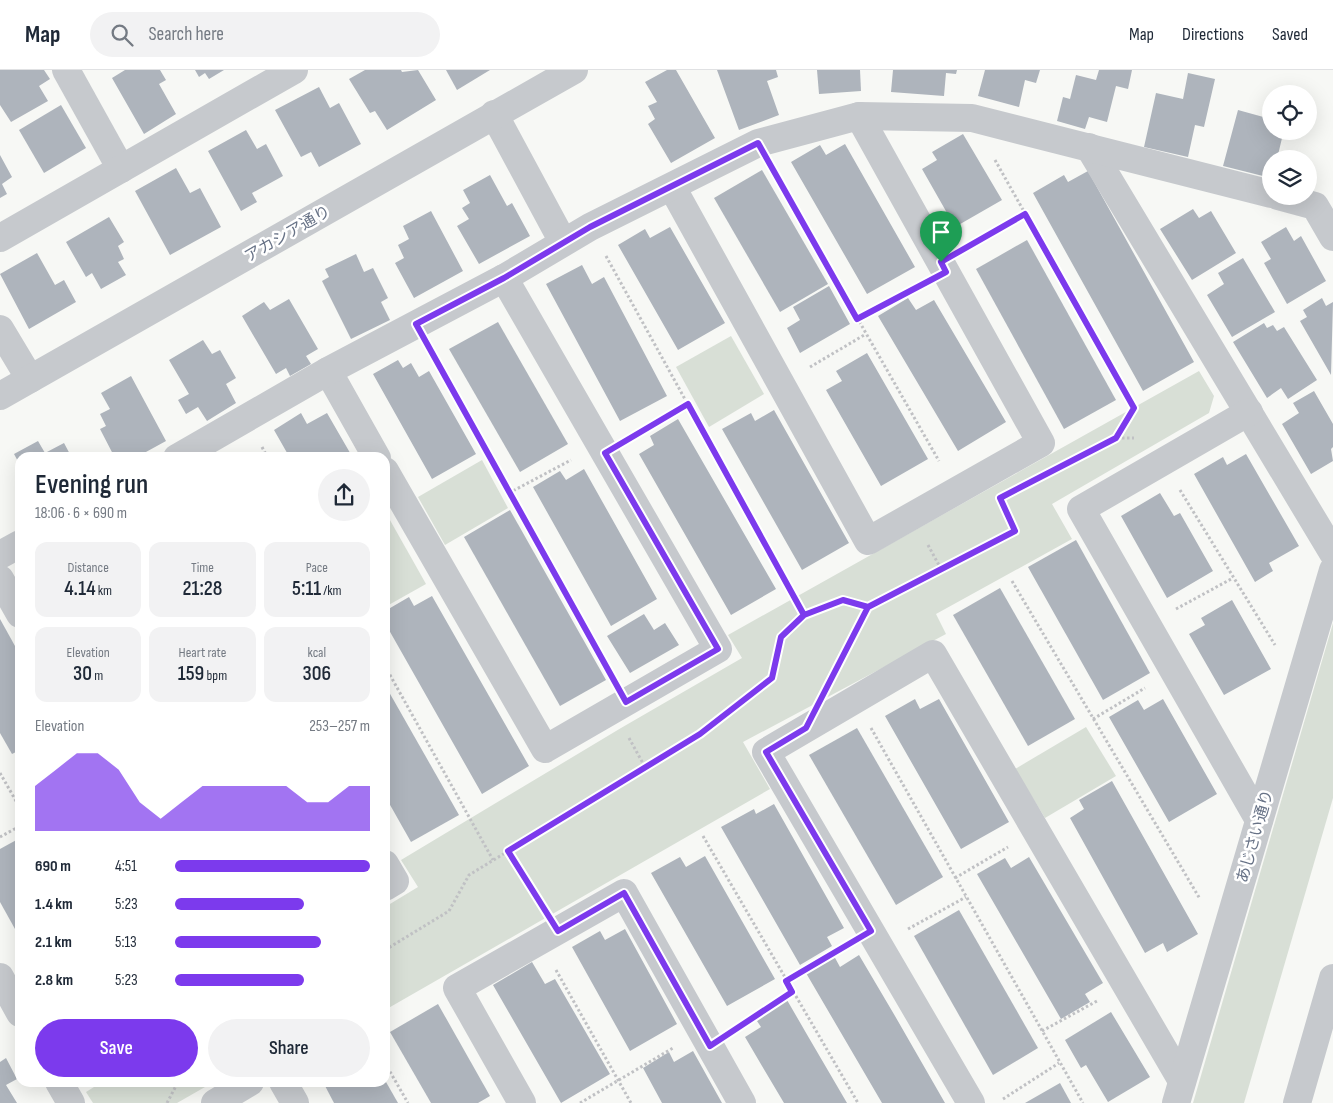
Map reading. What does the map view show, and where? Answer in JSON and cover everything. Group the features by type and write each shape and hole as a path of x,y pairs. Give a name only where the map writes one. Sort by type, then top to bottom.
{"street":[{"path":"66,70 121,169"},
{"name":"アカシア通り","path":"0,396 574,70"},
{"path":"0,238 285,72"},
{"path":"494,114 563,242"},
{"path":"672,187 868,540 1041,443 859,116"},
{"path":"187,452 328,371 504,278 590,227 758,143 859,116 972,118 1262,192"},
{"path":"1089,147 1333,553"},
{"path":"1311,205 1315,206 1333,237"},
{"path":"390,480 545,749 718,649 504,278"},
{"path":"0,329 30,380"},
{"path":"328,371 374,452"},
{"path":"1249,412 1081,509 1259,820"},
{"path":"0,555 15,547"},
{"name":"あじさい通り","path":"1179,1092 1333,570"},
{"path":"0,579 15,605"},
{"path":"971,1103 766,752 933,654 1127,986 1179,1092"},
{"path":"390,872 395,881 390,884"},
{"path":"522,1103 457,988 624,893 742,1103"},
{"path":"0,978 15,1004"},
{"path":"1297,1103 1333,978"},
{"path":"62,1087 71,1103"},
{"path":"215,1103 242,1087"},
{"path":"286,1087 294,1103"}],"path":[{"path":"972,118 1134,408 1116,438"},
{"path":"758,143 956,491"},
{"path":"857,319 1025,214"},
{"path":"590,227 804,615"},
{"path":"416,324 626,702"},
{"path":"781,384 866,334"},
{"path":"509,493 603,449 688,404"},
{"path":"1067,464 1116,438 1136,438"},
{"path":"1163,462 1299,684"},
{"path":"833,676 868,607 1015,531 1000,498"},
{"path":"1147,625 1233,578"},
{"path":"1012,581 1224,939"},
{"path":"390,947 449,911 468,875 700,734 772,678 781,637 804,615 843,600 868,607"},
{"path":"1093,719 1173,671"},
{"path":"390,675 493,860"},
{"path":"855,700 1083,1103"},
{"path":"0,773 15,799"},
{"path":"0,837 15,829"},
{"path":"955,878 1036,831"},
{"path":"703,836 858,1103"},
{"path":"508,851 618,1080 631,1103"},
{"path":"786,981 966,897"},
{"path":"1042,1031 1127,986"},
{"path":"580,1103 618,1080 706,1039 792,992"},
{"path":"997,1103 1060,1063"},
{"path":"390,1072 408,1103"},
{"path":"166,1103 175,1087"}],"shaded area":[{"path":"731,336 764,394 709,427 676,367"},
{"path":"1199,371 1214,396 1209,413 1052,504 1072,539 936,614 946,634 743,742 770,789 390,1007 390,904 418,887 401,860 742,658 728,635"},
{"path":"482,460 508,508 445,545 418,497"},
{"path":"390,520 426,584 390,604"},
{"path":"1333,623 1333,798 1244,1103 1193,1103"},
{"path":"1086,727 1116,776 1045,818 1015,769"},
{"path":"94,1087 205,1087 177,1103 93,1103 86,1092"}],"building":[{"path":"0,70 44,70 50,79 39,86 48,101 11,122 0,105"},
{"path":"125,70 160,70 166,80 159,84 176,114 144,134 112,78"},
{"path":"195,70 224,70 209,79 205,73 199,77"},
{"path":"365,70 401,70 402,72 418,70 436,100 387,130 375,111 370,113 349,79"},
{"path":"446,70 490,70 457,90"},
{"path":"667,70 676,70 715,138 671,163 648,124 655,119 648,106 657,102 645,82"},
{"path":"717,70 776,70 778,77 767,81 779,115 739,130"},
{"path":"817,70 860,70 861,91 819,94"},
{"path":"893,70 957,70 956,74 946,73 944,96 891,92"},
{"path":"985,70 1040,70 1036,83 1025,80 1019,107 978,96"},
{"path":"1099,70 1132,70 1128,89 1116,86 1107,122 1089,117 1085,129 1057,121 1063,97 1070,99 1076,75 1096,80"},
{"path":"1188,73 1215,79 1204,127 1195,125 1188,157 1144,147 1156,93 1183,99"},
{"path":"319,87 330,108 339,103 361,144 319,167 311,152 301,157 275,110"},
{"path":"61,105 86,148 44,173 19,130"},
{"path":"1238,110 1262,117 1262,140 1282,140 1279,150 1262,150 1262,176 1223,166"},
{"path":"246,130 257,149 266,144 283,176 252,193 257,202 241,211 208,151"},
{"path":"963,134 1002,200 955,227 922,169 937,160 932,152"},
{"path":"845,144 915,267 867,294 791,162 820,145 826,155"},
{"path":"0,155 12,177 2,184 7,194 0,198"},
{"path":"176,168 190,193 200,188 221,227 170,255 135,191"},
{"path":"762,170 828,284 780,312 714,198"},
{"path":"1088,171 1194,362 1143,391 1033,193 1064,175 1068,182"},
{"path":"490,175 507,206 512,203 530,236 479,264 457,226 469,219 462,208 470,203 463,190"},
{"path":"1193,209 1199,218 1211,211 1236,253 1192,280 1160,229"},
{"path":"431,211 463,271 414,298 395,263 404,258 398,245 409,239 403,226"},
{"path":"109,217 124,242 118,246 124,259 118,262 126,275 101,289 92,273 86,277 66,242"},
{"path":"670,227 725,323 678,350 618,245 645,229 650,238"},
{"path":"1286,227 1294,241 1301,236 1326,281 1287,304 1264,263 1271,259 1261,242"},
{"path":"1027,240 1116,400 1064,429 976,269"},
{"path":"37,253 55,285 64,280 76,302 29,329 0,274"},
{"path":"356,254 364,272 373,268 388,298 381,302 390,320 351,339 322,281 329,277 325,269"},
{"path":"1243,258 1275,312 1232,337 1207,295 1224,284 1218,273"},
{"path":"582,265 592,284 604,277 667,396 620,421 546,284"},
{"path":"829,286 850,324 800,353 787,328 800,320 793,307"},
{"path":"908,298 916,310 934,300 1006,422 958,451 878,316"},
{"path":"1322,298 1326,306 1333,302 1331,375 1300,321 1307,317 1303,310"},
{"path":"289,299 318,349 306,356 311,364 290,376 286,368 276,374 242,316 264,302 270,310"},
{"path":"498,322 568,444 520,472 449,349"},
{"path":"1264,323 1267,328 1273,325 1277,331 1284,327 1317,380 1288,399 1281,388 1267,398 1233,342"},
{"path":"203,340 212,354 220,350 236,378 226,384 236,403 207,421 198,407 186,414 178,400 189,394 169,360"},
{"path":"867,353 928,459 881,486 826,390 842,381 836,371"},
{"path":"398,360 403,368 411,363 419,377 429,371 476,454 432,479 373,374"},
{"path":"131,376 166,441 146,452 112,452 100,429 106,426 100,414 110,409 101,393"},
{"path":"1314,391 1333,424 1333,447 1331,449 1333,461 1311,474 1282,424 1299,413 1293,403"},
{"path":"774,410 849,543 802,570 722,429 751,413 755,421"},
{"path":"301,413 307,424 327,413 350,452 287,452 274,430"},
{"path":"678,419 776,589 731,615 639,454 654,445 650,436"},
{"path":"38,441 44,452 18,452"},
{"path":"64,443 69,452 47,452"},
{"path":"1246,454 1299,546 1269,563 1273,571 1255,582 1194,474 1223,457 1227,465"},
{"path":"584,469 657,599 611,626 533,487 560,471 566,480"},
{"path":"1160,493 1174,516 1180,513 1213,571 1167,598 1121,516"},
{"path":"510,510 606,680 560,706 464,537"},
{"path":"1076,540 1150,673 1103,700 1028,567"},
{"path":"1000,588 1075,719 1028,746 953,615"},
{"path":"432,596 529,766 482,794 390,632 390,608 409,597 414,606"},
{"path":"1232,600 1271,669 1224,695 1189,634 1205,625 1201,618"},
{"path":"644,614 654,630 665,623 679,645 630,673 607,636"},
{"path":"0,619 15,646 15,752 12,754 0,733"},
{"path":"390,694 459,815 411,842 390,805"},
{"path":"915,699 920,709 939,699 1009,822 961,849 885,716"},
{"path":"1163,699 1217,794 1169,822 1109,717 1138,700 1144,710"},
{"path":"857,728 943,877 896,905 809,755"},
{"path":"1112,781 1198,934 1167,952 1163,943 1145,953 1070,818 1084,809 1079,800"},
{"path":"774,804 844,928 827,937 832,946 800,965 721,827 754,809 756,814"},
{"path":"15,841 15,929 0,902 0,849"},
{"path":"705,856 775,979 727,1006 651,873 680,857 686,867"},
{"path":"1029,857 1103,983 1085,994 1090,1002 1061,1019 977,874 1005,858 1011,868"},
{"path":"959,910 1038,1048 993,1075 914,936"},
{"path":"625,929 677,1024 630,1051 572,947 600,931 605,940"},
{"path":"859,955 945,1103 882,1103 806,973 834,956 840,967"},
{"path":"532,962 545,984 555,979 610,1074 561,1103 493,985"},
{"path":"787,1000 847,1103 784,1103 745,1037 761,1027 755,1018"},
{"path":"438,1004 490,1096 478,1103 431,1103 390,1032"},
{"path":"1111,1012 1150,1077 1108,1102 1086,1065 1081,1068 1065,1040"},
{"path":"693,1051 722,1103 662,1103 643,1068 669,1052 674,1062"},
{"path":"6,1058 15,1075 15,1080 6,1085 17,1103 0,1103 0,1062"},
{"path":"1060,1083 1071,1103 1025,1103"},
{"path":"326,1087 389,1087 398,1103 334,1103"}],"route":[{"path":"941,262 946,272 857,319 758,143 590,227 504,278 416,324 626,702 718,649 605,453 688,404 804,615 843,600 868,607 806,728 766,752 871,931 786,981 792,992 710,1046 624,893 558,931 508,851 700,734 772,678 781,637 804,615 843,600 868,607 1015,531 1000,498 1116,438 1134,408 1025,214 941,262"}]}
